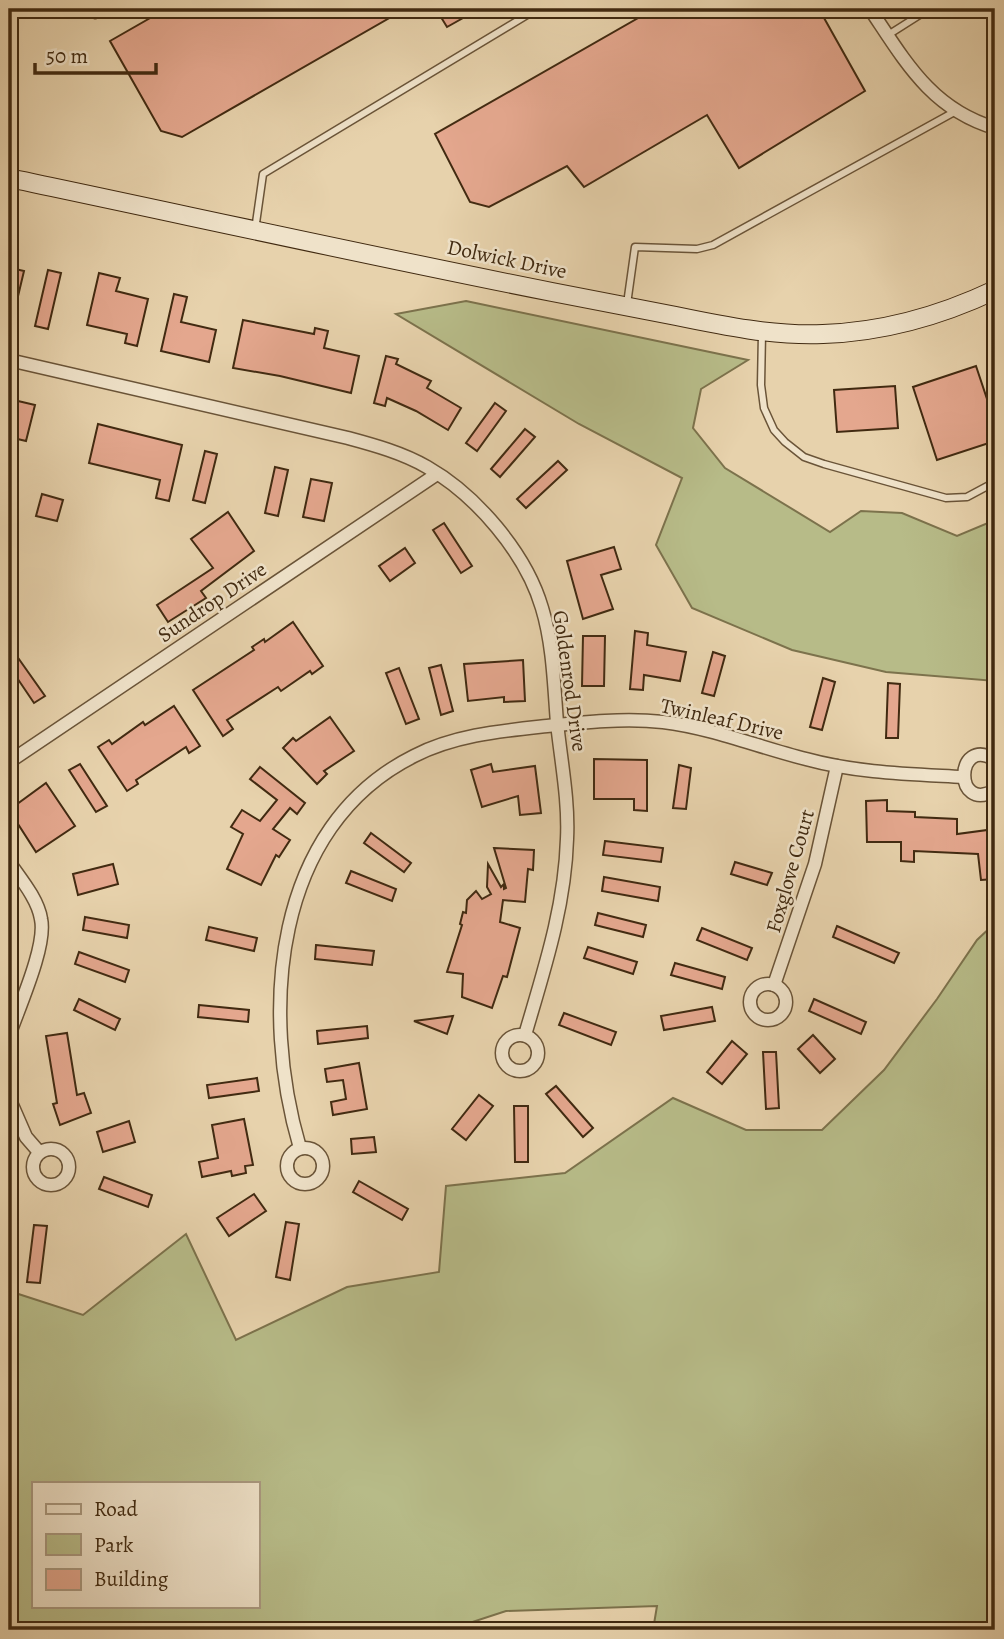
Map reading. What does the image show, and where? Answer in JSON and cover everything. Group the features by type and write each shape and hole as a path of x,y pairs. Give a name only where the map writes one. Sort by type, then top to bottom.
{"main road":[{"name":"Dolwick Drive","path":"9,178 626,306 762,331 822,334 878,329 910,322 965,304 995,290"}],"street":[{"path":"870,9 918,79 956,111 995,128"},
{"name":"Goldenrod Drive","path":"9,360 381,447 437,474 470,500 516,552 533,582 543,609 552,668 568,837 564,886 555,932 524,1035"},
{"name":"Sundrop Drive","path":"9,762 437,474"},
{"name":"Twinleaf Drive","path":"300,1148 283,1065 279,1011 281,970 293,907 314,852 345,807 368,785 415,755 455,739 558,725 634,720 665,722 726,735 837,766 891,773 963,777 973,792 985,794 995,790"},
{"path":"963,777 966,764 971,759 983,755 995,760"},
{"name":"Foxglove Court","path":"775,985 816,864 837,766"},
{"path":"9,862 36,904 42,920 37,956 9,1036"},
{"path":"9,1098 26,1137 39,1152"}],"lane":[{"path":"95,15 106,9"},
{"path":"255,230 263,174 537,9"},
{"path":"888,36 929,9"},
{"path":"626,306 635,247 697,249 713,244 956,111"},
{"path":"762,331 761,385 764,408 774,430 804,457 946,498 967,497 995,482"}],"green space":[{"path":"466,301 748,360 701,389 693,428 725,468 830,532 861,511 902,513 957,536 995,520 995,681 886,672 792,650 692,608 656,545 682,478 579,424 396,314"},
{"path":"995,923 995,1630 653,1630 657,1606 506,1611 448,1630 9,1630 9,1291 83,1315 186,1234 236,1340 347,1287 439,1272 446,1186 565,1173 673,1098 746,1130 822,1130 884,1070 977,940"}],"building":[{"path":"166,9 405,9 182,137 161,131 110,41"},
{"path":"436,9 479,9 447,27"},
{"path":"654,9 819,9 865,91 739,168 707,115 584,187 567,166 489,207 470,202 435,134"},
{"path":"11,268 24,271 14,313 9,312"},
{"path":"48,270 61,273 48,329 35,326"},
{"path":"99,273 120,278 116,291 148,299 137,346 125,343 127,334 87,325"},
{"path":"174,294 187,297 181,322 216,330 209,362 161,351"},
{"path":"243,320 314,334 315,328 328,331 324,348 359,356 351,393 233,368"},
{"path":"386,356 398,359 396,364 431,381 427,388 461,408 448,430 387,398 385,406 374,403"},
{"path":"976,366 995,423 995,441 937,460 913,387"},
{"path":"895,386 898,428 837,432 834,390"},
{"path":"18,401 35,405 26,441 9,437"},
{"path":"495,403 506,411 477,451 466,443"},
{"path":"98,424 182,445 169,501 156,498 160,480 89,463"},
{"path":"525,429 535,437 500,477 491,469"},
{"path":"205,451 217,454 205,503 193,500"},
{"path":"558,461 567,470 526,508 517,499"},
{"path":"275,467 288,470 278,516 265,513"},
{"path":"311,479 332,483 324,521 303,517"},
{"path":"42,494 63,500 57,521 36,516"},
{"path":"228,512 254,551 201,591 206,598 168,622 157,605 213,568 191,539"},
{"path":"444,523 472,566 461,573 433,530"},
{"path":"614,547 621,569 601,575 613,609 583,619 567,561"},
{"path":"405,548 415,563 390,581 379,566"},
{"path":"293,622 323,666 312,674 310,671 281,691 278,687 227,720 233,729 223,736 193,690 254,650 252,647 264,639 265,642"},
{"path":"635,631 648,633 647,645 686,652 680,681 644,675 643,690 630,689"},
{"path":"583,636 605,636 604,686 582,686"},
{"path":"9,645 45,696 34,703 9,666"},
{"path":"713,652 725,656 714,696 702,693"},
{"path":"523,660 525,701 504,702 504,697 468,701 464,664"},
{"path":"441,665 453,711 441,715 429,668"},
{"path":"399,668 419,719 406,724 386,673"},
{"path":"823,678 835,682 822,730 810,727"},
{"path":"888,683 900,684 898,738 886,738"},
{"path":"174,706 200,746 189,753 186,747 136,780 138,784 127,791 98,747 109,740 112,744 143,722 145,725"},
{"path":"330,717 354,751 324,771 327,774 317,784 283,748 293,738 296,741"},
{"path":"594,759 647,760 647,811 634,810 634,799 594,799"},
{"path":"80,764 107,806 96,812 69,770"},
{"path":"491,764 493,772 535,766 541,813 520,815 518,796 482,807 471,770"},
{"path":"679,765 691,768 686,809 673,808"},
{"path":"260,767 305,803 297,814 290,808 273,829 290,840 279,857 276,855 261,885 227,869 243,834 231,827 242,810 260,821 277,800 250,779"},
{"path":"46,783 75,826 36,852 9,810"},
{"path":"887,800 887,811 915,812 915,817 957,819 957,834 995,829 995,879 981,880 978,854 914,851 914,862 901,861 901,842 867,842 866,801"},
{"path":"371,833 411,863 404,872 364,843"},
{"path":"605,841 663,848 661,862 603,855"},
{"path":"494,848 534,850 533,870 528,869 525,902 503,900 500,922 520,928 507,977 503,976 492,1008 462,997 463,974 447,972 462,925 463,912 466,913 467,900 476,891 482,899 491,894 487,887 488,864 501,887 504,884 504,889 506,888"},
{"path":"735,862 772,873 767,885 731,874"},
{"path":"113,864 118,884 78,895 73,874"},
{"path":"351,871 396,889 392,901 346,883"},
{"path":"604,877 660,887 658,901 602,891"},
{"path":"598,913 646,925 643,937 595,925"},
{"path":"85,917 129,925 127,938 83,930"},
{"path":"837,926 899,953 894,963 833,937"},
{"path":"209,927 257,938 254,951 206,940"},
{"path":"702,928 752,948 747,960 697,940"},
{"path":"316,945 374,951 372,965 315,959"},
{"path":"588,947 637,962 633,974 584,958"},
{"path":"79,952 129,970 125,982 75,964"},
{"path":"675,963 725,977 722,989 671,975"},
{"path":"79,999 120,1019 115,1030 74,1010"},
{"path":"814,999 866,1022 861,1034 809,1011"},
{"path":"199,1005 249,1010 248,1022 198,1017"},
{"path":"712,1007 715,1021 664,1030 661,1016"},
{"path":"564,1013 616,1032 611,1045 559,1025"},
{"path":"453,1016 447,1034 414,1021"},
{"path":"367,1026 368,1038 318,1044 317,1031"},
{"path":"67,1033 77,1095 84,1093 91,1113 60,1125 53,1104 57,1103 46,1036"},
{"path":"813,1035 835,1059 820,1073 798,1049"},
{"path":"732,1041 747,1054 722,1084 707,1072"},
{"path":"763,1052 776,1052 779,1108 766,1109"},
{"path":"359,1063 367,1109 333,1115 331,1102 346,1099 343,1080 327,1082 325,1069"},
{"path":"257,1078 259,1091 209,1098 207,1085"},
{"path":"556,1086 593,1128 583,1137 546,1094"},
{"path":"479,1095 493,1106 466,1140 452,1129"},
{"path":"514,1106 528,1106 528,1162 515,1162"},
{"path":"244,1119 253,1165 245,1166 246,1173 232,1176 231,1171 202,1177 199,1162 218,1158 212,1125"},
{"path":"129,1121 135,1142 103,1152 97,1132"},
{"path":"374,1137 376,1152 352,1154 351,1139"},
{"path":"104,1177 152,1195 148,1207 99,1189"},
{"path":"359,1181 408,1209 402,1220 353,1192"},
{"path":"254,1194 266,1211 229,1236 217,1218"},
{"path":"286,1222 299,1224 290,1280 276,1277"},
{"path":"34,1225 47,1226 40,1283 27,1282"}]}
